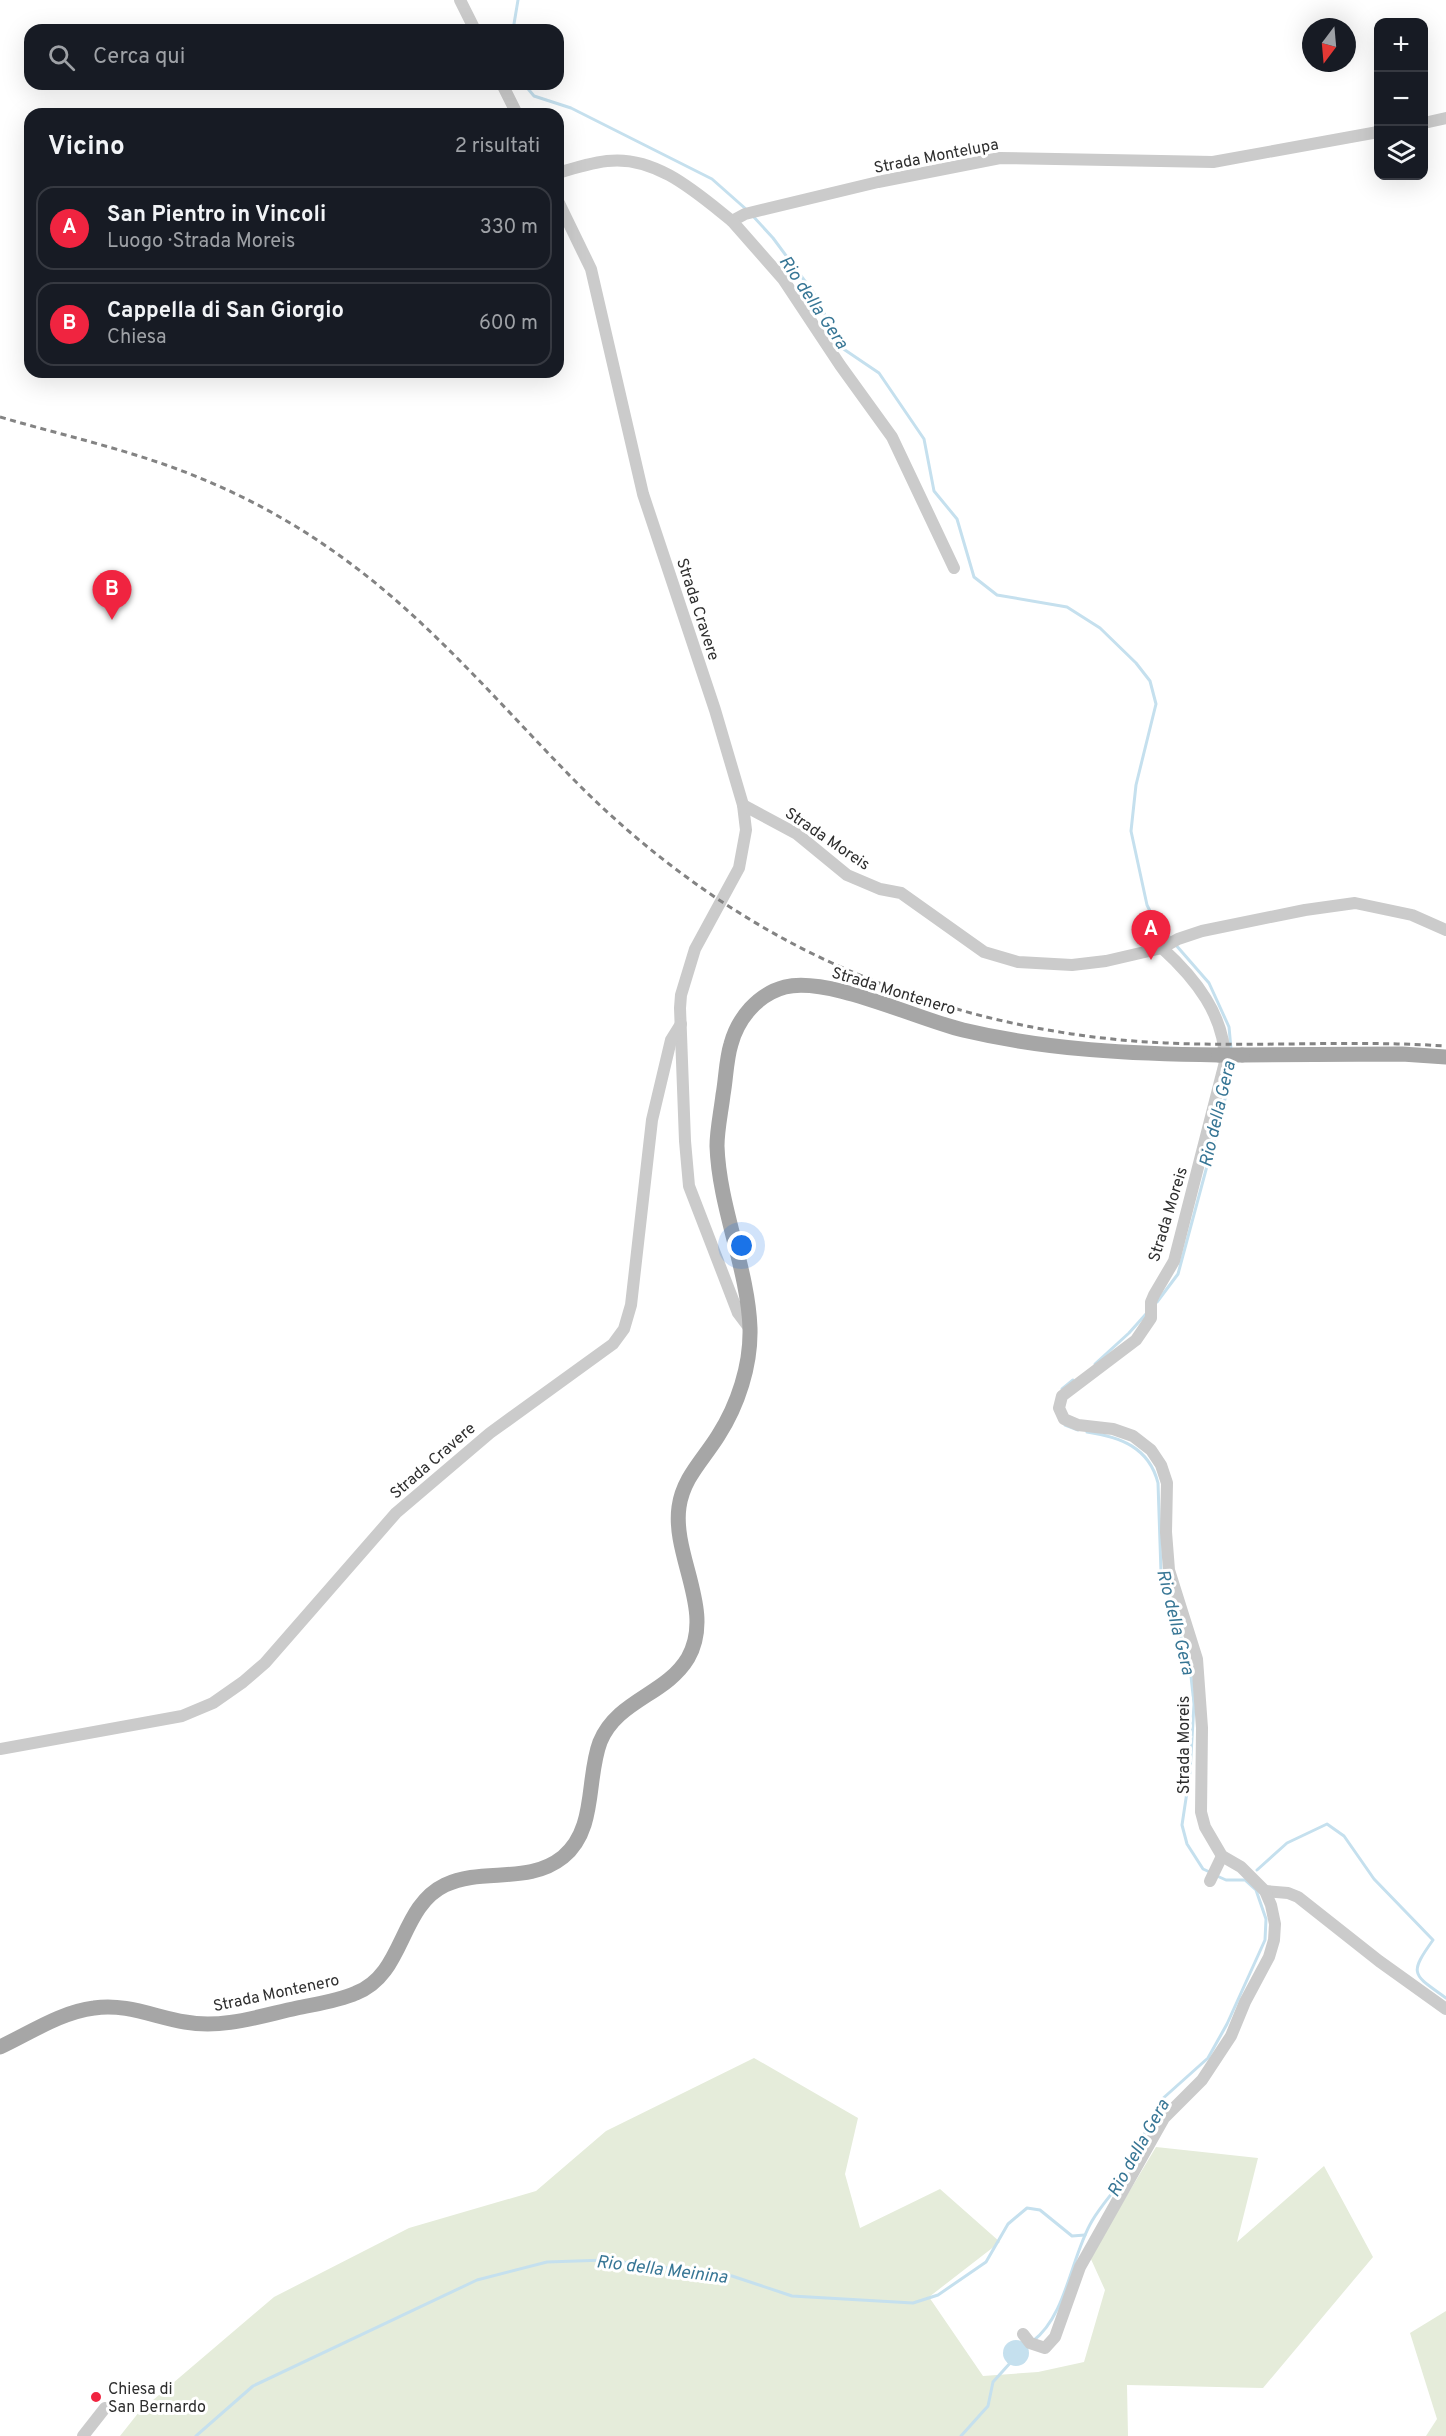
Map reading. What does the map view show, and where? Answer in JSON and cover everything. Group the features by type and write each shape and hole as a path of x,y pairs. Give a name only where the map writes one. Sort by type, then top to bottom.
{"main road":[{"name":"Strada Montenero","path":"0,2048 68,2015 91,2008 113,2006 184,2022 226,2024 359,1993 385,1971 416,1911 435,1890 460,1879 474,1876 528,1874 547,1867 563,1857 576,1844 584,1825 594,1764 606,1729 626,1708 666,1683 676,1674 688,1658 695,1641 694,1598 678,1522 679,1507 689,1476 720,1434 740,1392 747,1360 750,1329 720,1171 717,1142 731,1044 754,1004 769,992 792,985 825,988 962,1030 1072,1048 1131,1054 1402,1054 1446,1057"}],"street":[{"path":"460,0 472,24"},
{"path":"505,90 514,108"},
{"path":"1428,122 1446,118"},
{"name":"Strada Montelupa","path":"732,221 745,214 878,182 1000,158 1213,162 1374,133"},
{"path":"564,171 608,160 624,160 648,166 684,183 732,221 783,279 840,365 892,437 954,568"},
{"name":"Strada Cravere","path":"564,213 591,269 617,390 643,494 715,710 743,805 746,830 739,868 694,949 681,995 681,1024 689,1186 738,1312 750,1329"},
{"name":"Strada Moreis","path":"743,805 797,834 847,875 880,889 900,893 974,946 1002,959 1072,965 1106,960 1170,943 1202,931 1354,903 1412,915 1446,930"},
{"name":"Strada Moreis","path":"1170,943 1182,966 1211,1008 1222,1033 1225,1062 1174,1261 1152,1308 1148,1324 1136,1340 1093,1374 1069,1389 1062,1396 1059,1408 1064,1419 1078,1425 1113,1429 1132,1436 1151,1450 1161,1465 1167,1483 1166,1532 1169,1570 1197,1659 1202,1728 1199,1798 1201,1812 1205,1827 1222,1856"},
{"name":"Strada Cravere","path":"0,1749 182,1716 213,1703 265,1663 396,1513 490,1433 613,1344 624,1329 631,1305 652,1119 671,1040 681,1024"},
{"path":"1023,2334 1030,2343 1045,2348 1055,2337 1080,2267 1148,2143 1164,2118 1202,2080 1231,2036 1245,2002 1269,1957 1274,1940 1275,1924 1272,1905 1265,1891 1241,1867 1222,1856 1214,1875"},
{"path":"1265,1891 1288,1893 1298,1897 1379,1962 1446,2009"},
{"path":"83,2436 105,2408"}],"green space":[{"path":"754,2058 858,2118 845,2174 860,2228 940,2189 1000,2242 929,2297 983,2376 1038,2372 1084,2362 1105,2290 1090,2257 1156,2147 1258,2158 1237,2242 1324,2166 1373,2257 1263,2388 1127,2385 1128,2436 120,2436 139,2412 274,2297 409,2228 536,2191 606,2131"},
{"path":"1446,2311 1446,2436 1426,2436 1437,2419 1410,2333"}],"water":[{"path":"1016,2340 1026,2343 1029,2353 1026,2363 1016,2366 1006,2363 1003,2353 1006,2343"}],"waterway":[{"name":"Rio della Gera","path":"514,24 518,0"},
{"name":"Rio della Gera","path":"529,90 534,96 571,108 712,179 747,210"},
{"name":"Rio della Gera","path":"752,215 773,238 813,292 842,348 879,373 924,439 934,491 957,519 974,577 997,595 1067,607 1100,628 1136,663 1150,681 1156,704 1136,785 1131,831 1147,905 1159,929 1172,939"},
{"name":"Rio della Gera","path":"1175,944 1209,983 1229,1027 1231,1049"},
{"name":"Rio della Gera","path":"1157,1302 1178,1274 1225,1099 1232,1059"},
{"name":"Rio della Gera","path":"1095,1364 1146,1314"},
{"name":"Rio della Gera","path":"1062,1389 1073,1380"},
{"name":"Rio della Gera","path":"1065,1425 1078,1430"},
{"name":"Rio della Gera","path":"1087,1432 1111,1437 1132,1446 1148,1461 1158,1483 1161,1572 1190,1667 1194,1704 1190,1772 1182,1825 1187,1844 1203,1869 1212,1873"},
{"path":"1257,1870 1287,1843 1327,1824 1344,1836 1374,1879 1433,1940 1420,1960 1417,1967 1418,1973 1427,1984 1446,1998"},
{"name":"Rio della Gera","path":"1128,2169 1160,2101 1208,2058 1227,2024 1265,1940 1266,1919 1256,1890 1245,1880 1226,1880 1217,1876"},
{"path":"1033,2341 1054,2316 1092,2221 1122,2180"},
{"name":"Rio della Meinina","path":"196,2436 253,2386 477,2280 547,2262 606,2260 732,2276 792,2296 913,2303 938,2295 986,2262 1008,2224 1027,2208 1040,2210 1072,2236 1085,2235"},
{"path":"961,2436 988,2406 993,2382 1011,2362"}],"railway":[{"path":"0,417 125,452 190,474 260,506 305,532 347,561 409,612 467,668 578,784 635,837 697,885 730,907 797,946 832,963 912,995 954,1008 995,1019 1080,1035 1166,1043 1446,1046"}],"place":[{"name":"Cappella di San Giorgio","path":"112,620"},
{"name":"San Pientro in Vincoli","path":"1151,960"},
{"name":"Chiesa di San Bernardo","path":"96,2397"}]}
